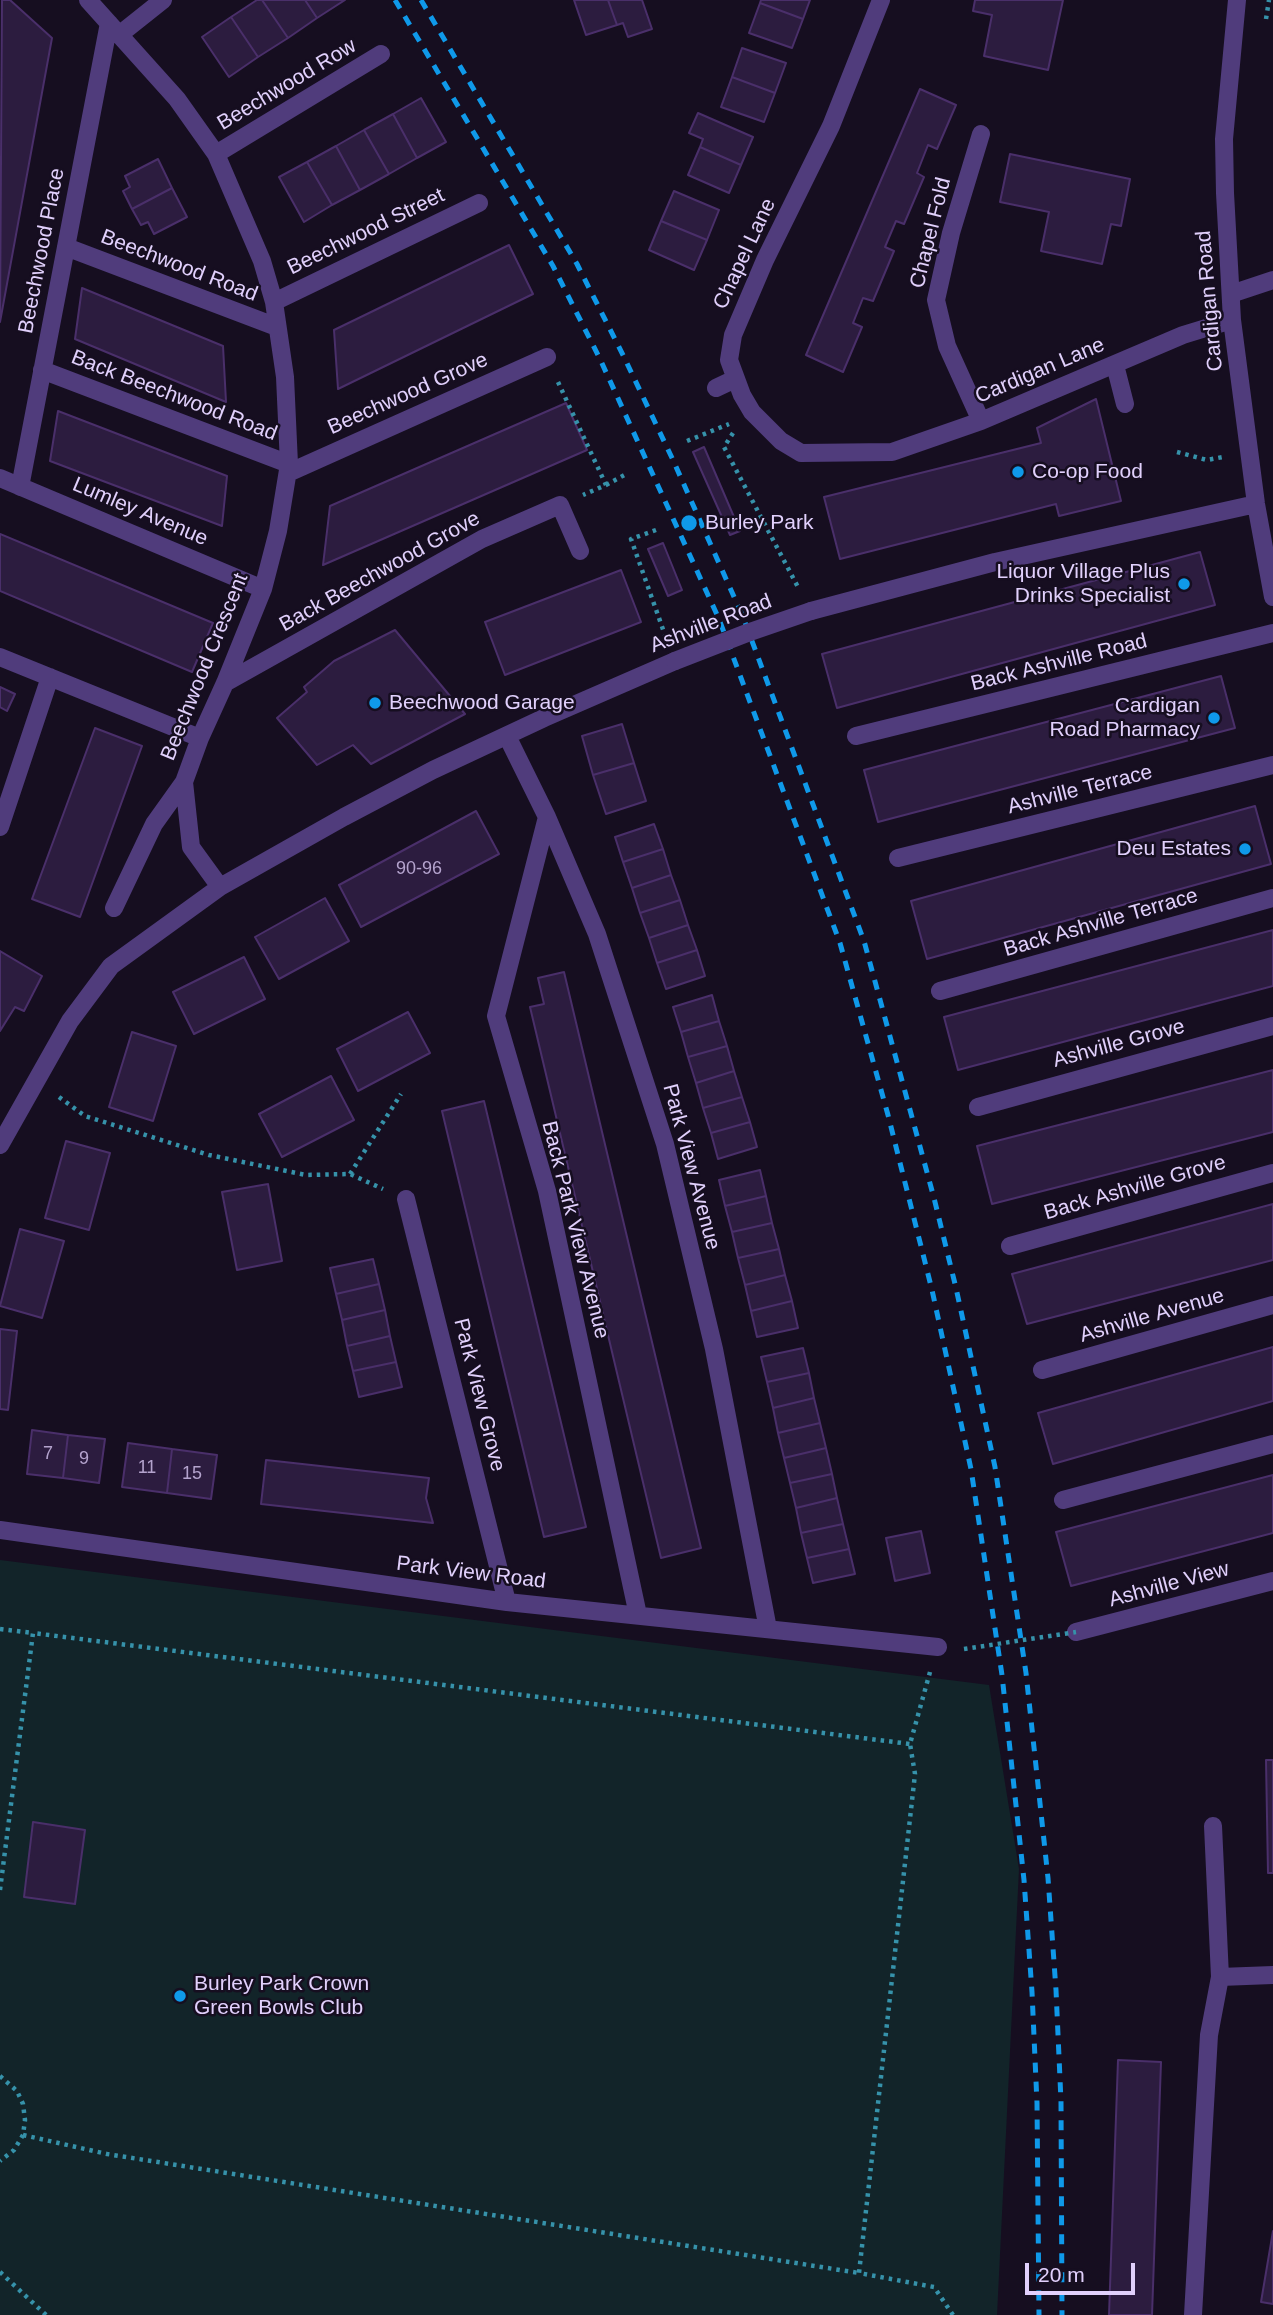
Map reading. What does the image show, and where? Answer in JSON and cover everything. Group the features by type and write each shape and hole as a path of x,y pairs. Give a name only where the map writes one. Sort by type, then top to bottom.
{"street":[{"name":"Beechwood Crescent","path":"88,0 177,99 216,154 262,261 274,302 285,377 289,468 278,531 263,589 184,782 154,824 114,908"},
{"path":"114,29 163,0"},
{"name":"Chapel Lane","path":"863,454 801,453 781,441 752,412 735,379 729,360 733,335 765,260 831,126 881,0"},
{"name":"Cardigan Road","path":"1237,0 1224,139 1224,193 1232,320 1248,452 1273,597"},
{"name":"Beechwood Place","path":"20,487 66,247 114,29"},
{"name":"Beechwood Row","path":"216,154 381,54"},
{"name":"Chapel Fold","path":"981,134 951,233 936,300 947,346 981,421"},
{"name":"Beechwood Street","path":"274,302 479,203"},
{"name":"Beechwood Road","path":"66,247 277,327"},
{"path":"1231,294 1273,280"},
{"name":"Cardigan Lane","path":"863,454 892,452 981,421 1183,335 1232,320"},
{"name":"Beechwood Grove","path":"289,468 547,358"},
{"path":"1115,365 1125,404"},
{"name":"Back Beechwood Road","path":"42,370 289,468"},
{"path":"716,388 735,379"},
{"name":"Lumley Avenue","path":"0,478 263,589"},
{"name":"Ashville Road","path":"220,887 433,770 544,718 747,633 811,611 995,562 1255,504"},
{"path":"560,505 580,551"},
{"name":"Back Beechwood Grove","path":"225,683 482,539 560,505"},
{"name":"Back Ashville Road","path":"856,736 1273,633"},
{"path":"0,657 200,738"},
{"path":"0,827 50,677"},
{"name":"Park View Avenue","path":"508,736 547,817 597,934 665,1144 714,1349 768,1629"},
{"name":"Ashville Terrace","path":"898,858 1273,765"},
{"name":"Beechwood Crescent","path":"184,782 191,847 220,887"},
{"name":"Back Park View Avenue","path":"547,817 496,1016 547,1191 638,1615"},
{"path":"0,1145 70,1021 111,966 220,887"},
{"name":"Back Ashville Terrace","path":"940,992 1273,898"},
{"name":"Ashville Grove","path":"978,1107 1273,1026"},
{"name":"Back Ashville Grove","path":"1010,1246 1273,1173"},
{"name":"Park View Grove","path":"406,1199 507,1602"},
{"name":"Ashville Avenue","path":"1042,1370 1273,1305"},
{"path":"1063,1500 1273,1444"},
{"name":"Park View Road","path":"0,1530 507,1602 938,1647"},
{"name":"Ashville View","path":"1076,1632 1273,1581"},
{"path":"1193,2315 1209,2035 1220,1977 1213,1826"},
{"path":"1220,1977 1273,1975"}],"path":[{"path":"1265,26 1269,0"},
{"path":"547,358 606,485"},
{"path":"687,441 752,412"},
{"path":"729,424 733,433 724,447 811,611"},
{"path":"1177,452 1208,460 1248,452"},
{"path":"560,505 628,472"},
{"path":"656,530 631,539 665,632"},
{"path":"36,1080 85,1116 209,1155 306,1175 350,1174 406,1199"},
{"path":"350,1174 401,1094"},
{"path":"0,1629 910,1744"},
{"path":"964,1649 1076,1632"},
{"path":"0,1890 33,1633"},
{"path":"859,2273 915,1774 910,1744 938,1647"},
{"path":"0,2076 17,2091 25,2120 23,2135 14,2150 0,2161"},
{"path":"23,2135 107,2154 934,2287 953,2315"},
{"path":"0,2272 46,2315"}],"green space":[{"path":"0,1560 989,1685 1019,1869 997,2315 0,2315"}],"building":[{"path":"2,0 10,0 52,38 0,322"},
{"path":"257,0 262,0 288,38 258,57 231,17"},
{"path":"262,0 305,0 317,18 288,38"},
{"path":"305,0 345,0 317,18"},
{"path":"574,0 608,0 617,25 586,35"},
{"path":"608,0 642,0 652,29 628,37 623,23 617,25"},
{"path":"761,0 810,0 803,19 760,3"},
{"path":"975,0 1063,0 1048,70 984,56 992,15 973,11"},
{"path":"760,3 803,19 792,48 749,33"},
{"path":"231,17 258,57 229,77 202,37"},
{"path":"742,48 786,63 775,93 732,77"},
{"path":"732,77 775,93 764,122 721,107"},
{"path":"920,89 956,105 937,149 928,145 917,173 924,177 904,224 896,221 885,247 894,251 873,301 863,298 853,323 862,327 843,372 806,355"},
{"path":"421,98 446,142 417,158 393,114"},
{"path":"698,113 753,137 741,165 700,147 703,139 689,133"},
{"path":"393,114 417,158 389,174 364,130"},
{"path":"364,130 389,174 360,190 336,146"},
{"path":"336,146 360,190 332,205 307,162"},
{"path":"700,147 741,165 729,193 688,175"},
{"path":"1010,154 1130,179 1121,226 1111,224 1102,264 1041,251 1049,212 1000,202"},
{"path":"158,159 172,188 132,209 123,191 130,187 125,176"},
{"path":"307,162 332,205 304,222 279,177"},
{"path":"172,188 187,217 154,234 148,222 141,225 132,209"},
{"path":"674,191 719,210 707,240 661,221"},
{"path":"661,221 707,240 694,270 649,250"},
{"path":"509,245 533,294 338,389 334,330"},
{"path":"82,288 223,346 226,402 75,339"},
{"name":"Co-op Food","path":"1096,399 1121,501 1059,516 1056,504 840,559 824,497 1041,443 1037,428"},
{"path":"566,403 587,450 323,565 330,506"},
{"path":"58,411 227,476 222,526 50,461"},
{"path":"704,447 740,531 730,535 693,452"},
{"path":"0,534 213,623 192,672 0,591"},
{"path":"663,543 682,590 668,596 648,549"},
{"path":"1200,552 1215,605 837,708 822,654"},
{"path":"621,570 641,622 505,675 485,622"},
{"name":"Beechwood Garage","path":"395,630 465,714 371,764 353,745 317,765 277,718 307,692 304,687 334,661"},
{"path":"1221,676 1235,728 878,822 864,770"},
{"path":"0,687 15,694 7,711 0,707"},
{"path":"622,724 634,763 593,775 582,736"},
{"path":"95,728 142,746 80,917 32,899"},
{"path":"634,763 646,801 606,814 593,775"},
{"path":"1255,806 1271,864 927,959 911,901"},
{"path":"476,811 499,854 361,927 339,885"},
{"path":"654,824 663,849 623,862 615,837"},
{"path":"663,849 671,875 632,888 623,862"},
{"path":"671,875 680,900 640,913 632,888"},
{"path":"325,898 349,941 279,979 255,937"},
{"path":"680,900 688,925 649,938 640,913"},
{"path":"688,925 697,950 657,963 649,938"},
{"path":"1273,930 1273,986 958,1070 944,1017"},
{"path":"697,950 705,976 666,989 657,963"},
{"path":"0,951 42,976 24,1011 15,1007 0,1031"},
{"path":"244,957 265,999 194,1034 173,992"},
{"path":"564,972 701,1548 661,1558 530,1007 544,1004 538,978"},
{"path":"712,995 719,1021 681,1032 673,1007"},
{"path":"408,1012 430,1053 358,1091 337,1049"},
{"path":"719,1021 727,1046 688,1057 681,1032"},
{"path":"132,1032 176,1046 153,1121 109,1107"},
{"path":"727,1046 734,1071 696,1083 688,1057"},
{"path":"1273,1070 1273,1132 992,1204 977,1146"},
{"path":"734,1071 742,1097 703,1108 696,1083"},
{"path":"331,1076 354,1120 282,1157 259,1114"},
{"path":"742,1097 750,1122 711,1133 703,1108"},
{"path":"484,1101 586,1527 544,1537 442,1111"},
{"path":"750,1122 757,1147 718,1159 711,1133"},
{"path":"66,1141 110,1153 89,1230 45,1218"},
{"path":"760,1170 766,1196 725,1206 719,1180"},
{"path":"268,1184 282,1261 237,1270 222,1192"},
{"path":"766,1196 772,1223 732,1232 725,1206"},
{"path":"1273,1204 1273,1260 1027,1324 1012,1274"},
{"path":"772,1223 779,1249 738,1258 732,1232"},
{"path":"20,1229 64,1241 42,1318 0,1306"},
{"path":"779,1249 785,1275 745,1285 738,1258"},
{"path":"373,1259 379,1284 336,1294 330,1268"},
{"path":"785,1275 792,1301 751,1311 745,1285"},
{"path":"379,1284 385,1310 342,1320 336,1294"},
{"path":"792,1301 798,1328 757,1337 751,1311"},
{"path":"385,1310 390,1336 347,1346 342,1320"},
{"path":"0,1329 17,1331 8,1410 0,1409"},
{"path":"390,1336 396,1362 353,1371 347,1346"},
{"path":"1273,1347 1273,1401 1053,1464 1038,1413"},
{"path":"803,1348 809,1373 767,1382 761,1357"},
{"path":"396,1362 402,1387 359,1397 353,1371"},
{"path":"809,1373 814,1398 773,1408 767,1382"},
{"path":"814,1398 820,1423 778,1433 773,1408"},
{"path":"820,1423 826,1448 784,1458 778,1433"},
{"path":"32,1430 68,1435 63,1478 27,1474"},
{"path":"68,1435 105,1439 99,1483 63,1478"},
{"path":"128,1443 172,1449 167,1493 122,1487"},
{"path":"826,1448 832,1474 790,1483 784,1458"},
{"path":"172,1449 217,1455 211,1499 167,1493"},
{"path":"266,1460 429,1478 426,1498 433,1523 261,1504"},
{"path":"832,1474 837,1498 796,1508 790,1483"},
{"path":"1273,1475 1273,1533 1071,1586 1056,1532"},
{"path":"837,1498 843,1524 801,1533 796,1508"},
{"path":"843,1524 849,1549 807,1558 801,1533"},
{"path":"921,1531 930,1573 895,1581 886,1538"},
{"path":"849,1549 855,1574 813,1583 807,1558"},
{"path":"1266,1760 1273,1760 1273,1873 1268,1873"},
{"path":"33,1822 85,1830 75,1904 24,1897"},
{"path":"1118,2060 1161,2062 1152,2315 1109,2315"},
{"path":"1273,2231 1273,2304 1261,2302"}],"railway":[{"path":"395,0 553,266 600,359 719,619 840,943 888,1115 932,1290 971,1469 1002,1675 1024,1880 1032,1992 1037,2103 1039,2315"},
{"path":"421,0 577,264 673,460 743,617 864,941 956,1288 995,1467 1026,1673 1048,1878 1056,1990 1061,2101 1062,2315"}],"place":[{"name":"Co-op Food","path":"1018,472"},
{"name":"Burley Park","path":"689,523"},
{"name":"Liquor Village Plus Drinks Specialist","path":"1184,584"},
{"name":"Beechwood Garage","path":"375,703"},
{"name":"Cardigan Road Pharmacy","path":"1214,718"},
{"name":"Deu Estates","path":"1245,849"},
{"name":"Burley Park Crown Green Bowls Club","path":"180,1996"}]}
